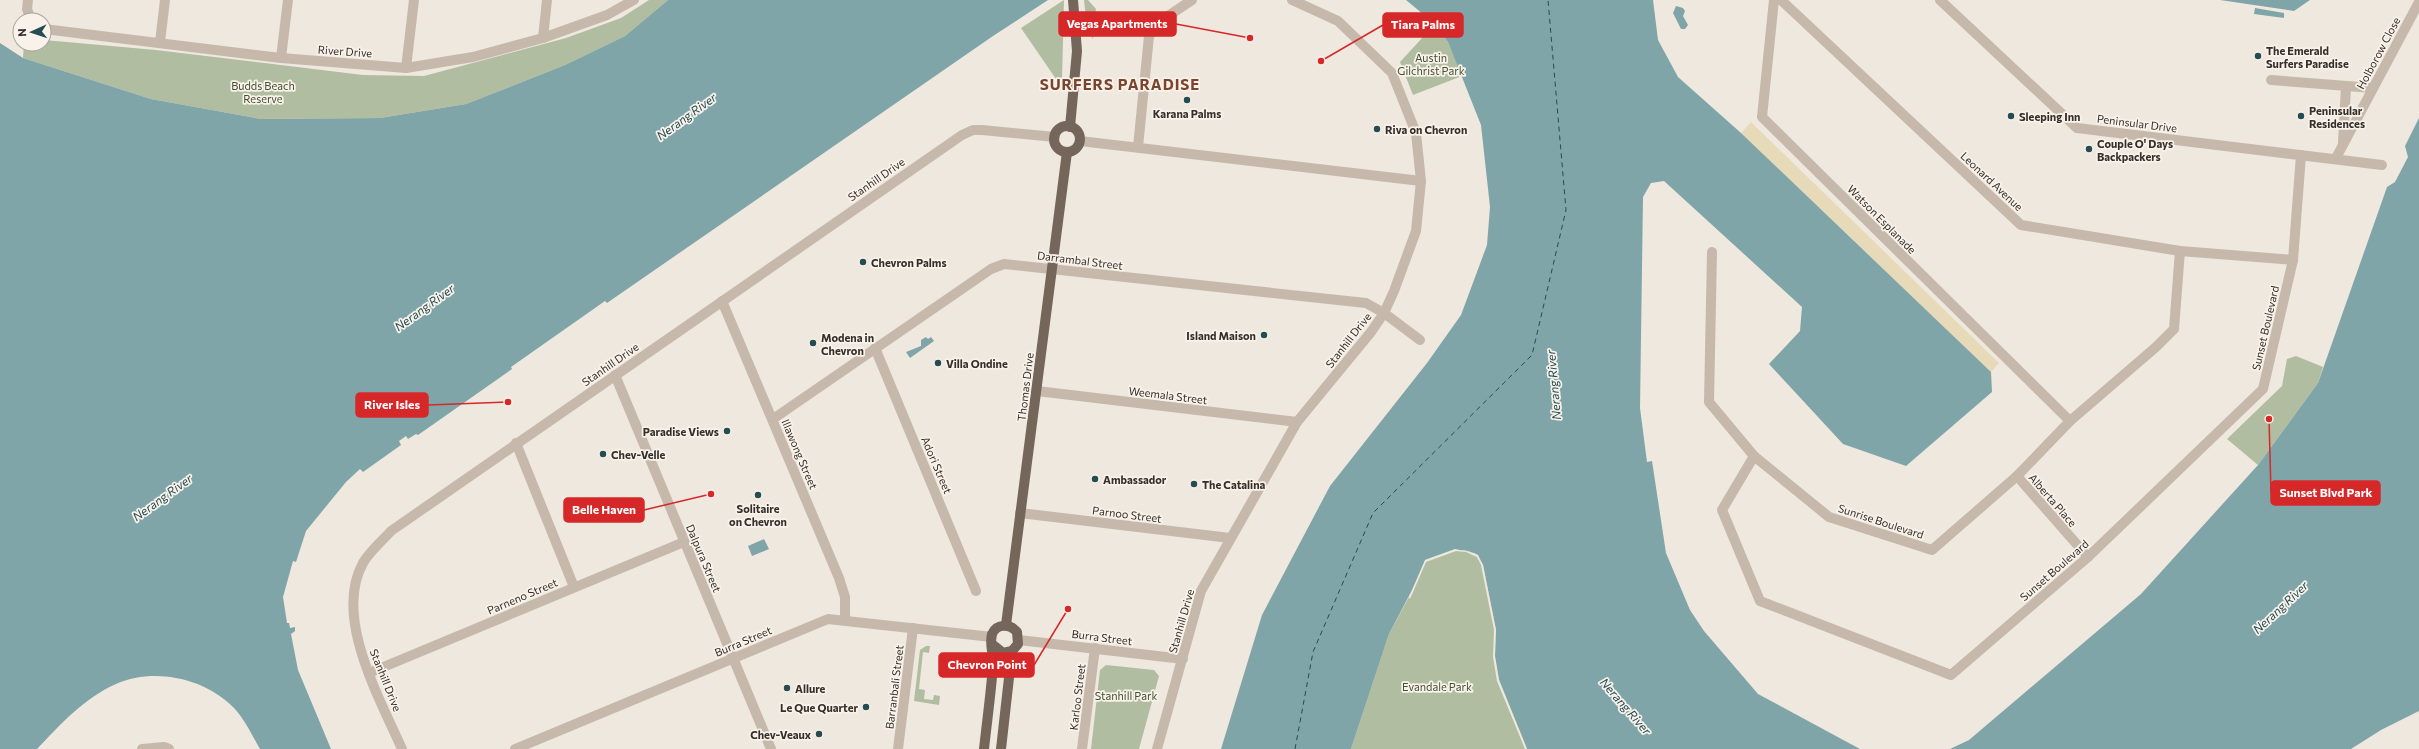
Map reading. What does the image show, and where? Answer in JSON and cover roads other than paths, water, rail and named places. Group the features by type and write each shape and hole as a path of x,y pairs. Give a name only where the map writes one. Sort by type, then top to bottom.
{"main road":[{"path":"1070,127 1077,51 1073,0"},
{"path":"1070,127 1079,133 1080,141 1074,150 1067,152 1059,149 1055,137 1058,130 1070,127"},
{"name":"Thomas Drive","path":"1006,625 1067,152"},
{"path":"984,749 993,665 992,641 998,627 1006,625 1017,632 1019,640 1012,651 1001,749"},
{"path":"992,641 1003,653 1012,651"}],"street":[{"path":"28,0 28,12"},
{"path":"160,42 165,0"},
{"path":"281,58 288,0"},
{"path":"406,68 414,0"},
{"path":"543,38 547,0"},
{"name":"River Drive","path":"52,30 281,58 406,68 473,57 543,38 607,15 634,0"},
{"path":"1138,147 1149,36 1159,22 1192,0"},
{"name":"Stanhill Drive","path":"1157,749 1201,591 1296,422 1371,332 1384,313 1394,292 1416,231 1422,181 1416,133 1392,73 1338,20 1292,0"},
{"name":"Watson Esplanade","path":"1774,0 1762,118 2070,421"},
{"name":"Leonard Avenue","path":"1781,0 2021,225 2180,251 2293,260"},
{"name":"Peninsular Drive","path":"1940,0 2077,128 2301,156 2336,158 2382,165"},
{"name":"Holborow Close","path":"2336,158 2419,2"},
{"path":"2271,80 2373,88"},
{"path":"2343,146 2346,86"},
{"name":"Stanhill Drive","path":"402,749 361,651 352,604 363,563 396,526 966,133 982,130 1055,137"},
{"path":"1080,141 1422,181"},
{"name":"Sunset Boulevard","path":"1754,456 1722,510 1760,601 1951,675 2088,557 2263,389 2293,260 2301,156"},
{"name":"Sunrise Boulevard","path":"1712,252 1709,402 1754,456 1829,517 1932,550 2017,476 2070,421 2156,347 2174,328 2180,251"},
{"name":"Darrambal Street","path":"773,419 994,267 1008,264 1366,303 1384,313 1420,340"},
{"name":"Illawong Street","path":"722,300 843,588 846,601 845,619"},
{"name":"Adori Street","path":"875,348 976,591"},
{"name":"Dalpura Street","path":"615,375 684,542 734,657 771,749"},
{"name":"Weemala Street","path":"1037,391 1296,422"},
{"path":"516,443 574,587"},
{"name":"Alberta Place","path":"2017,476 2088,557"},
{"name":"Parnoo Street","path":"1020,513 1230,538"},
{"name":"Parneno Street","path":"369,672 684,542"},
{"name":"Burra Street","path":"515,749 822,621 845,619 992,641"},
{"name":"Barranbali Street","path":"898,749 912,628"},
{"name":"Burra Street","path":"1019,640 1183,659"},
{"name":"Karloo Street","path":"1082,749 1095,648"},
{"path":"142,749 164,747 169,749"}],"water":[{"name":"Nerang River","path":"668,0 1048,0 993,36 607,303 605,301 418,435 416,434 408,439 406,436 399,441 401,445 363,472 360,469 346,482 306,531 296,562 293,561 283,597 287,623 289,623 290,628 295,627 295,631 291,634 298,670 331,749 260,749 242,718 234,708 209,689 178,678 146,676 116,684 93,697 73,713 37,749 0,749 0,43 23,58 151,99 261,119 380,118 466,104 565,65 625,36"},
{"name":"Nerang River","path":"1406,0 1653,0 1658,40 1678,77 1741,133 1991,372 1992,392 1906,466 1843,444 1769,364 1800,331 1802,307 1664,181 1651,183 1643,197 1640,408 1647,462 1652,461 1666,553 1690,610 1704,631 1758,694 1860,749 1527,749 1499,680 1495,656 1496,630 1483,565 1478,557 1471,552 1457,550 1425,560 1422,571 1389,634 1351,749 1221,749 1262,615 1302,539 1330,486 1427,363 1461,315 1487,245 1490,207 1481,125 1448,42 1435,24"},
{"path":"2220,0 2310,0 2294,11"},
{"path":"1676,6 1683,8 1685,11 1683,16 1688,25 1685,29 1681,29 1673,13"},
{"path":"2255,8 2284,13 2284,18 2254,14"},
{"name":"Nerang River","path":"2419,118 2419,711 2381,730 2351,749 1950,749 1969,740 2141,594 2258,465 2318,383 2387,187 2395,182 2408,157 2405,146"},
{"path":"926,337 928,339 931,337 934,341 910,358 906,352 921,346 921,340"},
{"path":"764,539 769,549 752,556 748,546"}],"place":[{"name":"Vegas Apartments","path":"1250,38"},
{"name":"The Emerald Surfers Paradise","path":"2258,56"},
{"name":"Tiara Palms","path":"1321,61"},
{"name":"Karana Palms","path":"1187,100"},
{"name":"Sleeping Inn","path":"2011,116"},
{"name":"Peninsular Residences","path":"2301,116"},
{"name":"Riva on Chevron","path":"1377,129"},
{"name":"Couple O' Days Backpackers","path":"2089,149"},
{"name":"Chevron Palms","path":"863,262"},
{"name":"Island Maison","path":"1264,335"},
{"name":"Modena in Chevron","path":"813,343"},
{"name":"Villa Ondine","path":"938,363"},
{"name":"River Isles","path":"508,402"},
{"name":"Sunset Blvd Park","path":"2269,419"},
{"name":"Paradise Views","path":"727,431"},
{"name":"Chev-Velle","path":"603,454"},
{"name":"Ambassador","path":"1095,479"},
{"name":"The Catalina","path":"1194,484"},
{"name":"Belle Haven","path":"711,494"},
{"name":"Solitaire on Chevron","path":"758,495"},
{"name":"Chevron Point","path":"1068,609"},
{"name":"Allure","path":"787,688"},
{"name":"Le Que Quarter","path":"866,707"},
{"name":"Chev-Veaux","path":"819,734"}],"district":[{"name":"SURFERS PARADISE","path":"1120,84"}],"park label":[{"name":"Austin Gilchrist Park","path":"1431,63"},
{"name":"Budds Beach Reserve","path":"263,91"},
{"name":"Evandale Park","path":"1437,686"},
{"name":"Stanhill Park","path":"1126,695"}]}
